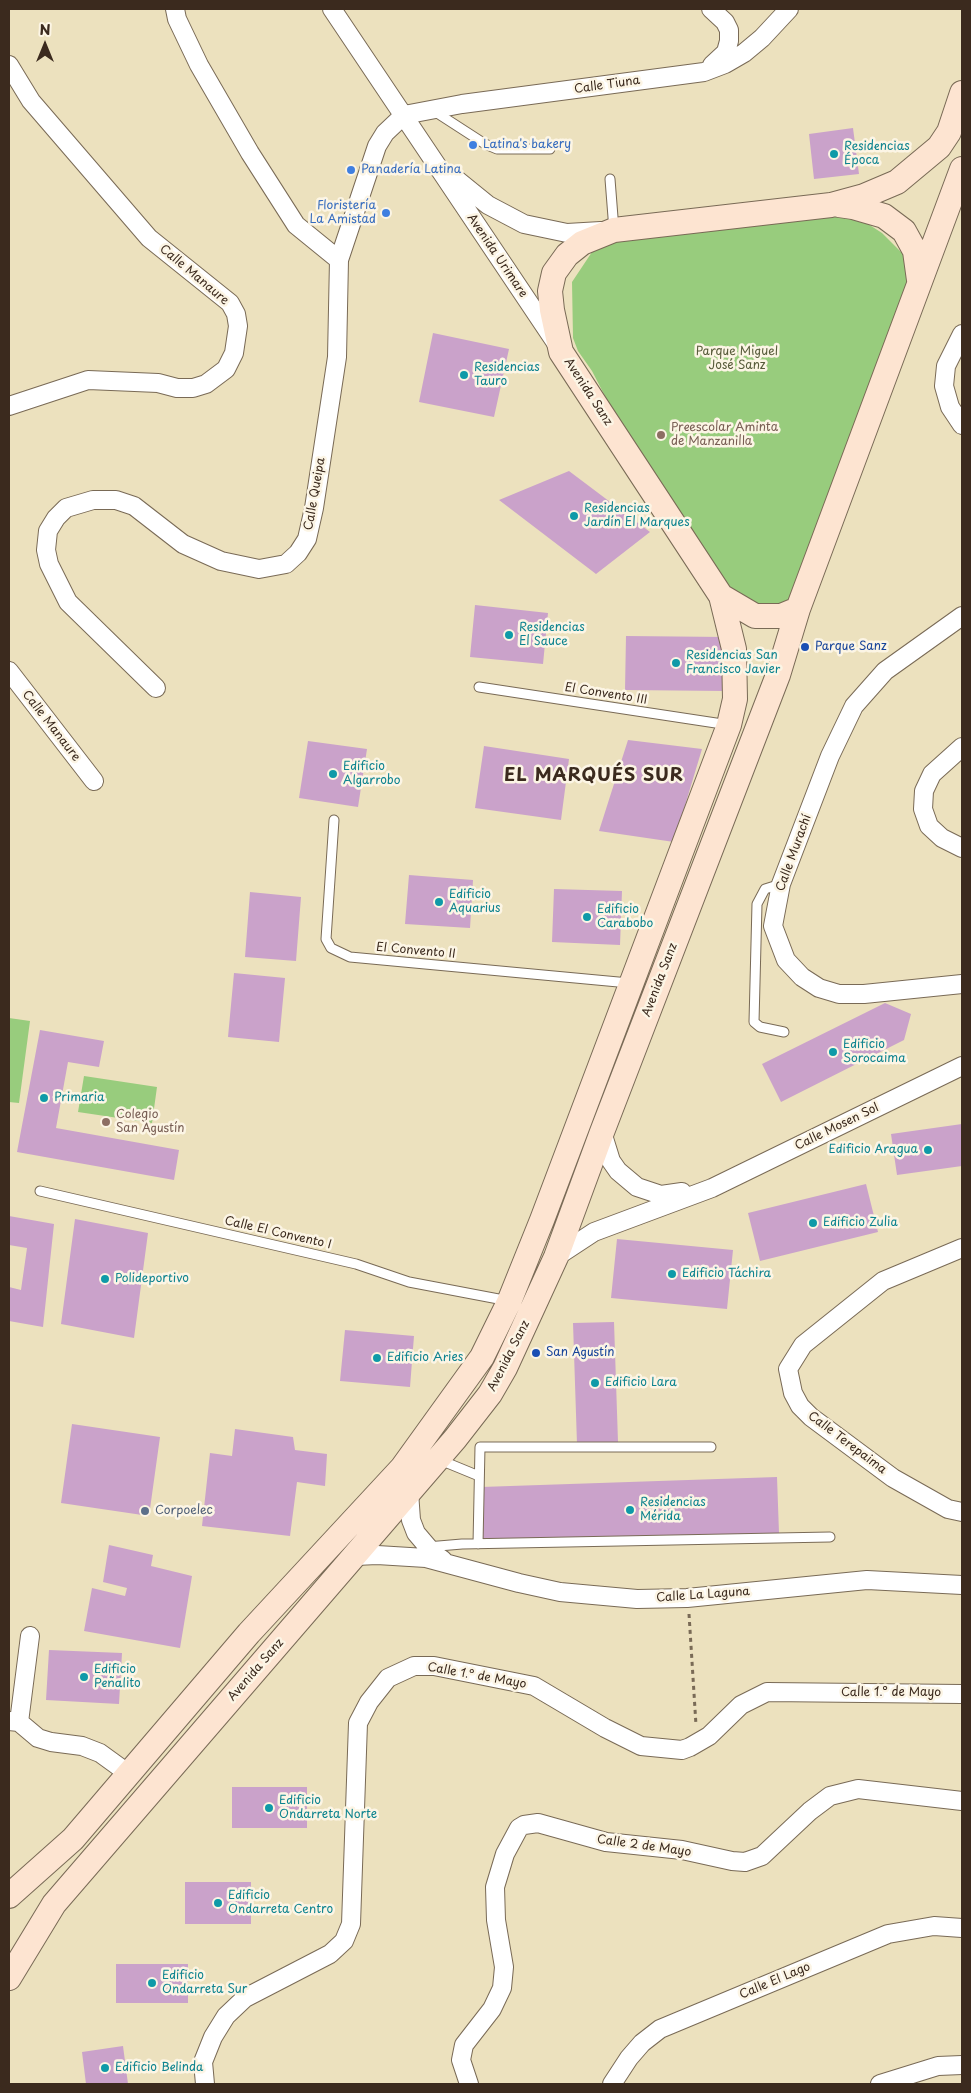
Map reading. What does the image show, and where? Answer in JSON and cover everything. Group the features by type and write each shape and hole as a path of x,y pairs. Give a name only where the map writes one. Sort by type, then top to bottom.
{"street":[{"path":"175,9 177,19 200,64 250,152 296,225 339,260"},
{"name":"Avenida Urimare","path":"332,9 561,352"},
{"path":"704,72 726,52 729,41 729,30 718,13 711,9"},
{"name":"Calle Tiuna","path":"404,115 704,72 725,64 744,53 762,38 789,9"},
{"name":"Calle Manaure","path":"9,65 31,102 149,238 230,303 236,314 238,326 234,353 226,369 206,384 193,388 177,388 158,383 88,380 9,406"},
{"name":"Avenida Sanz","path":"12,1890 73,1839 249,1633 402,1468 482,1356 509,1302 729,725 735,699 734,649 721,596 561,352 550,291 554,273 567,255 582,243 614,230 831,204 864,196 897,182 939,147 949,132 962,93"},
{"name":"Calle Queipa","path":"156,688 68,602 49,564 46,550 48,531 56,518 66,508 93,500 116,500 134,506 182,544 222,561 259,569 286,564 298,553 306,539 314,508 338,357 339,260 377,146 385,133 404,115"},
{"name":"Avenida Urimare","path":"434,160 488,205 524,224 567,233 614,230"},
{"name":"Avenida Sanz","path":"11,1972 54,1904 356,1556 490,1394 516,1346 556,1257 602,1132 778,675 798,609 962,169"},
{"name":"Avenida Sanz","path":"831,204 853,207 878,214 904,231 915,251 920,282"},
{"path":"962,334 946,366 944,386 950,407 962,424"},
{"name":"Avenida Sanz","path":"721,596 755,616 781,616 798,609"},
{"name":"Calle Murachí","path":"962,616 885,671 854,706 830,756 781,884 773,926 786,960 802,977 819,988 840,994 864,994 962,984"},
{"name":"Calle Manaure","path":"9,671 94,781"},
{"path":"962,747 932,774 924,791 923,809 929,826 942,838 962,848"},
{"name":"Calle Mosen Sol","path":"556,1257 594,1232 712,1188 962,1066"},
{"name":"Calle Mosen Sol","path":"602,1132 611,1161 618,1172 637,1187 661,1195 712,1188"},
{"name":"Calle Terepaima","path":"962,1248 883,1281 803,1344 788,1370 793,1393 800,1406 811,1417 893,1478 948,1509 962,1512"},
{"name":"Calle La Laguna","path":"409,1492 411,1520 416,1533 427,1547 447,1563"},
{"name":"Calle La Laguna","path":"356,1556 402,1555 426,1558 560,1592 637,1599 688,1598 867,1580 962,1585"},
{"path":"30,1636 14,1721 38,1738 51,1742 82,1746 100,1753 129,1774"},
{"name":"Calle 1.° de Mayo","path":"205,2084 203,2062 213,2037 226,2016 245,1998 330,1954 344,1941 350,1924 358,1723 369,1702 388,1678 414,1666 434,1666 534,1686 604,1728 641,1746 682,1750 697,1744 709,1736 741,1705 767,1692 962,1694"},
{"name":"Calle 2 de Mayo","path":"468,2084 461,2060 464,2045 492,2008 502,1988 504,1967 496,1920 495,1888 505,1854 520,1828 524,1825 538,1823 606,1842 682,1850 732,1861 746,1862 762,1856 810,1810 830,1796 858,1789 962,1801"},
{"name":"Calle El Lago","path":"612,2084 629,2058 642,2043 660,2029 888,1934 934,1926 962,1928"},
{"path":"880,2084 938,2066 962,2064"}],"lane":[{"path":"432,110 485,144 497,149 550,149"},
{"path":"610,179 614,230"},
{"name":"El Convento III","path":"479,687 729,725"},
{"name":"El Convento II","path":"334,820 326,939 331,948 350,957 631,983"},
{"path":"781,884 765,889 757,904 754,1022 760,1027 784,1032"},
{"name":"Calle El Convento I","path":"40,1191 356,1264 409,1282 509,1302"},
{"path":"478,1544 479,1449 483,1447 711,1447"},
{"path":"437,1459 479,1476"},
{"path":"427,1547 478,1544 830,1537"}],"path":[{"path":"688,1598 697,1744"}],"green space":[{"name":"Parque Miguel José Sanz","path":"832,213 865,222 882,233 904,255 913,277 794,604 743,607 635,454 592,371 578,351 573,338 572,282 592,252 610,240"},
{"path":"9,1018 30,1021 19,1103 9,1102"},
{"path":"84,1076 157,1087 152,1123 78,1112"}],"building":[{"name":"Residencias Época","path":"853,128 859,174 814,179 809,134"},
{"name":"Residencias Tauro","path":"433,333 509,349 494,417 419,402"},
{"name":"Residencias Jardín El Marques","path":"569,471 650,532 596,574 499,500"},
{"name":"Residencias El Sauce","path":"475,605 548,613 543,664 470,657"},
{"name":"Residencias San Francisco Javier","path":"626,636 726,637 725,691 625,690"},
{"path":"628,740 702,749 674,842 599,831"},
{"name":"Edificio Algarrobo","path":"308,741 367,749 358,807 299,798"},
{"path":"484,746 569,759 561,820 475,808"},
{"name":"Edificio Aquarius","path":"409,875 473,880 470,928 405,924"},
{"name":"Edificio Carabobo","path":"554,889 622,891 620,945 552,942"},
{"path":"250,892 301,897 296,961 245,957"},
{"path":"234,973 285,978 279,1042 228,1037"},
{"name":"Edificio Sorocaima","path":"885,1003 911,1014 904,1040 781,1102 762,1064"},
{"name":"Primaria","path":"40,1030 104,1041 99,1067 68,1062 56,1128 179,1150 174,1180 17,1152"},
{"name":"Edificio Aragua","path":"962,1124 962,1166 897,1175 891,1134"},
{"name":"Edificio Zulia","path":"866,1184 878,1232 760,1261 748,1213"},
{"path":"9,1216 54,1224 43,1327 9,1321 9,1287 21,1290 27,1248 9,1245"},
{"name":"Polideportivo","path":"75,1219 148,1233 134,1338 61,1324"},
{"name":"Edificio Táchira","path":"617,1239 733,1250 727,1309 611,1298"},
{"name":"Edificio Lara","path":"614,1322 618,1442 577,1444 573,1323"},
{"name":"Edificio Aries","path":"345,1330 414,1336 410,1387 340,1381"},
{"path":"72,1424 160,1437 149,1516 61,1503"},
{"path":"235,1429 293,1437 295,1450 327,1454 325,1486 297,1482 290,1536 202,1526 210,1453 232,1456"},
{"name":"Residencias Mérida","path":"777,1477 779,1533 483,1543 481,1487"},
{"path":"109,1545 153,1555 151,1566 192,1576 180,1648 84,1631 92,1588 125,1596 127,1588 103,1582"},
{"name":"Edificio Peñalito","path":"49,1650 122,1653 119,1704 46,1700"},
{"name":"Edificio Ondarreta Norte","path":"232,1787 307,1787 307,1828 232,1828"},
{"name":"Edificio Ondarreta Centro","path":"185,1882 251,1882 251,1924 185,1924"},
{"name":"Edificio Ondarreta Sur","path":"116,1964 188,1964 188,2003 116,2003"},
{"name":"Edificio Belinda","path":"123,2046 128,2084 86,2084 82,2052"}],"place":[{"name":"Latina's bakery","path":"473,145"},
{"name":"Residencias Época","path":"834,154"},
{"name":"Panadería Latina","path":"351,170"},
{"name":"Floristería La Amistad","path":"386,213"},
{"name":"Residencias Tauro","path":"464,375"},
{"name":"Preescolar Aminta de Manzanilla","path":"661,435"},
{"name":"Residencias Jardín El Marques","path":"574,516"},
{"name":"Residencias El Sauce","path":"509,635"},
{"name":"Parque Sanz","path":"805,647"},
{"name":"Residencias San Francisco Javier","path":"676,663"},
{"name":"Edificio Algarrobo","path":"333,774"},
{"name":"Edificio Aquarius","path":"439,902"},
{"name":"Edificio Carabobo","path":"587,917"},
{"name":"Edificio Sorocaima","path":"833,1052"},
{"name":"Primaria","path":"44,1098"},
{"name":"Colegio San Agustín","path":"106,1122"},
{"name":"Edificio Aragua","path":"928,1150"},
{"name":"Edificio Zulia","path":"813,1223"},
{"name":"Edificio Táchira","path":"672,1274"},
{"name":"Polideportivo","path":"105,1279"},
{"name":"San Agustín","path":"536,1353"},
{"name":"Edificio Aries","path":"377,1358"},
{"name":"Edificio Lara","path":"595,1383"},
{"name":"Residencias Mérida","path":"630,1510"},
{"name":"Corpoelec","path":"145,1511"},
{"name":"Edificio Peñalito","path":"84,1677"},
{"name":"Edificio Ondarreta Norte","path":"269,1808"},
{"name":"Edificio Ondarreta Centro","path":"218,1903"},
{"name":"Edificio Ondarreta Sur","path":"152,1983"},
{"name":"Edificio Belinda","path":"105,2068"}],"district":[{"name":"EL MARQUÉS SUR","path":"594,776"}]}
